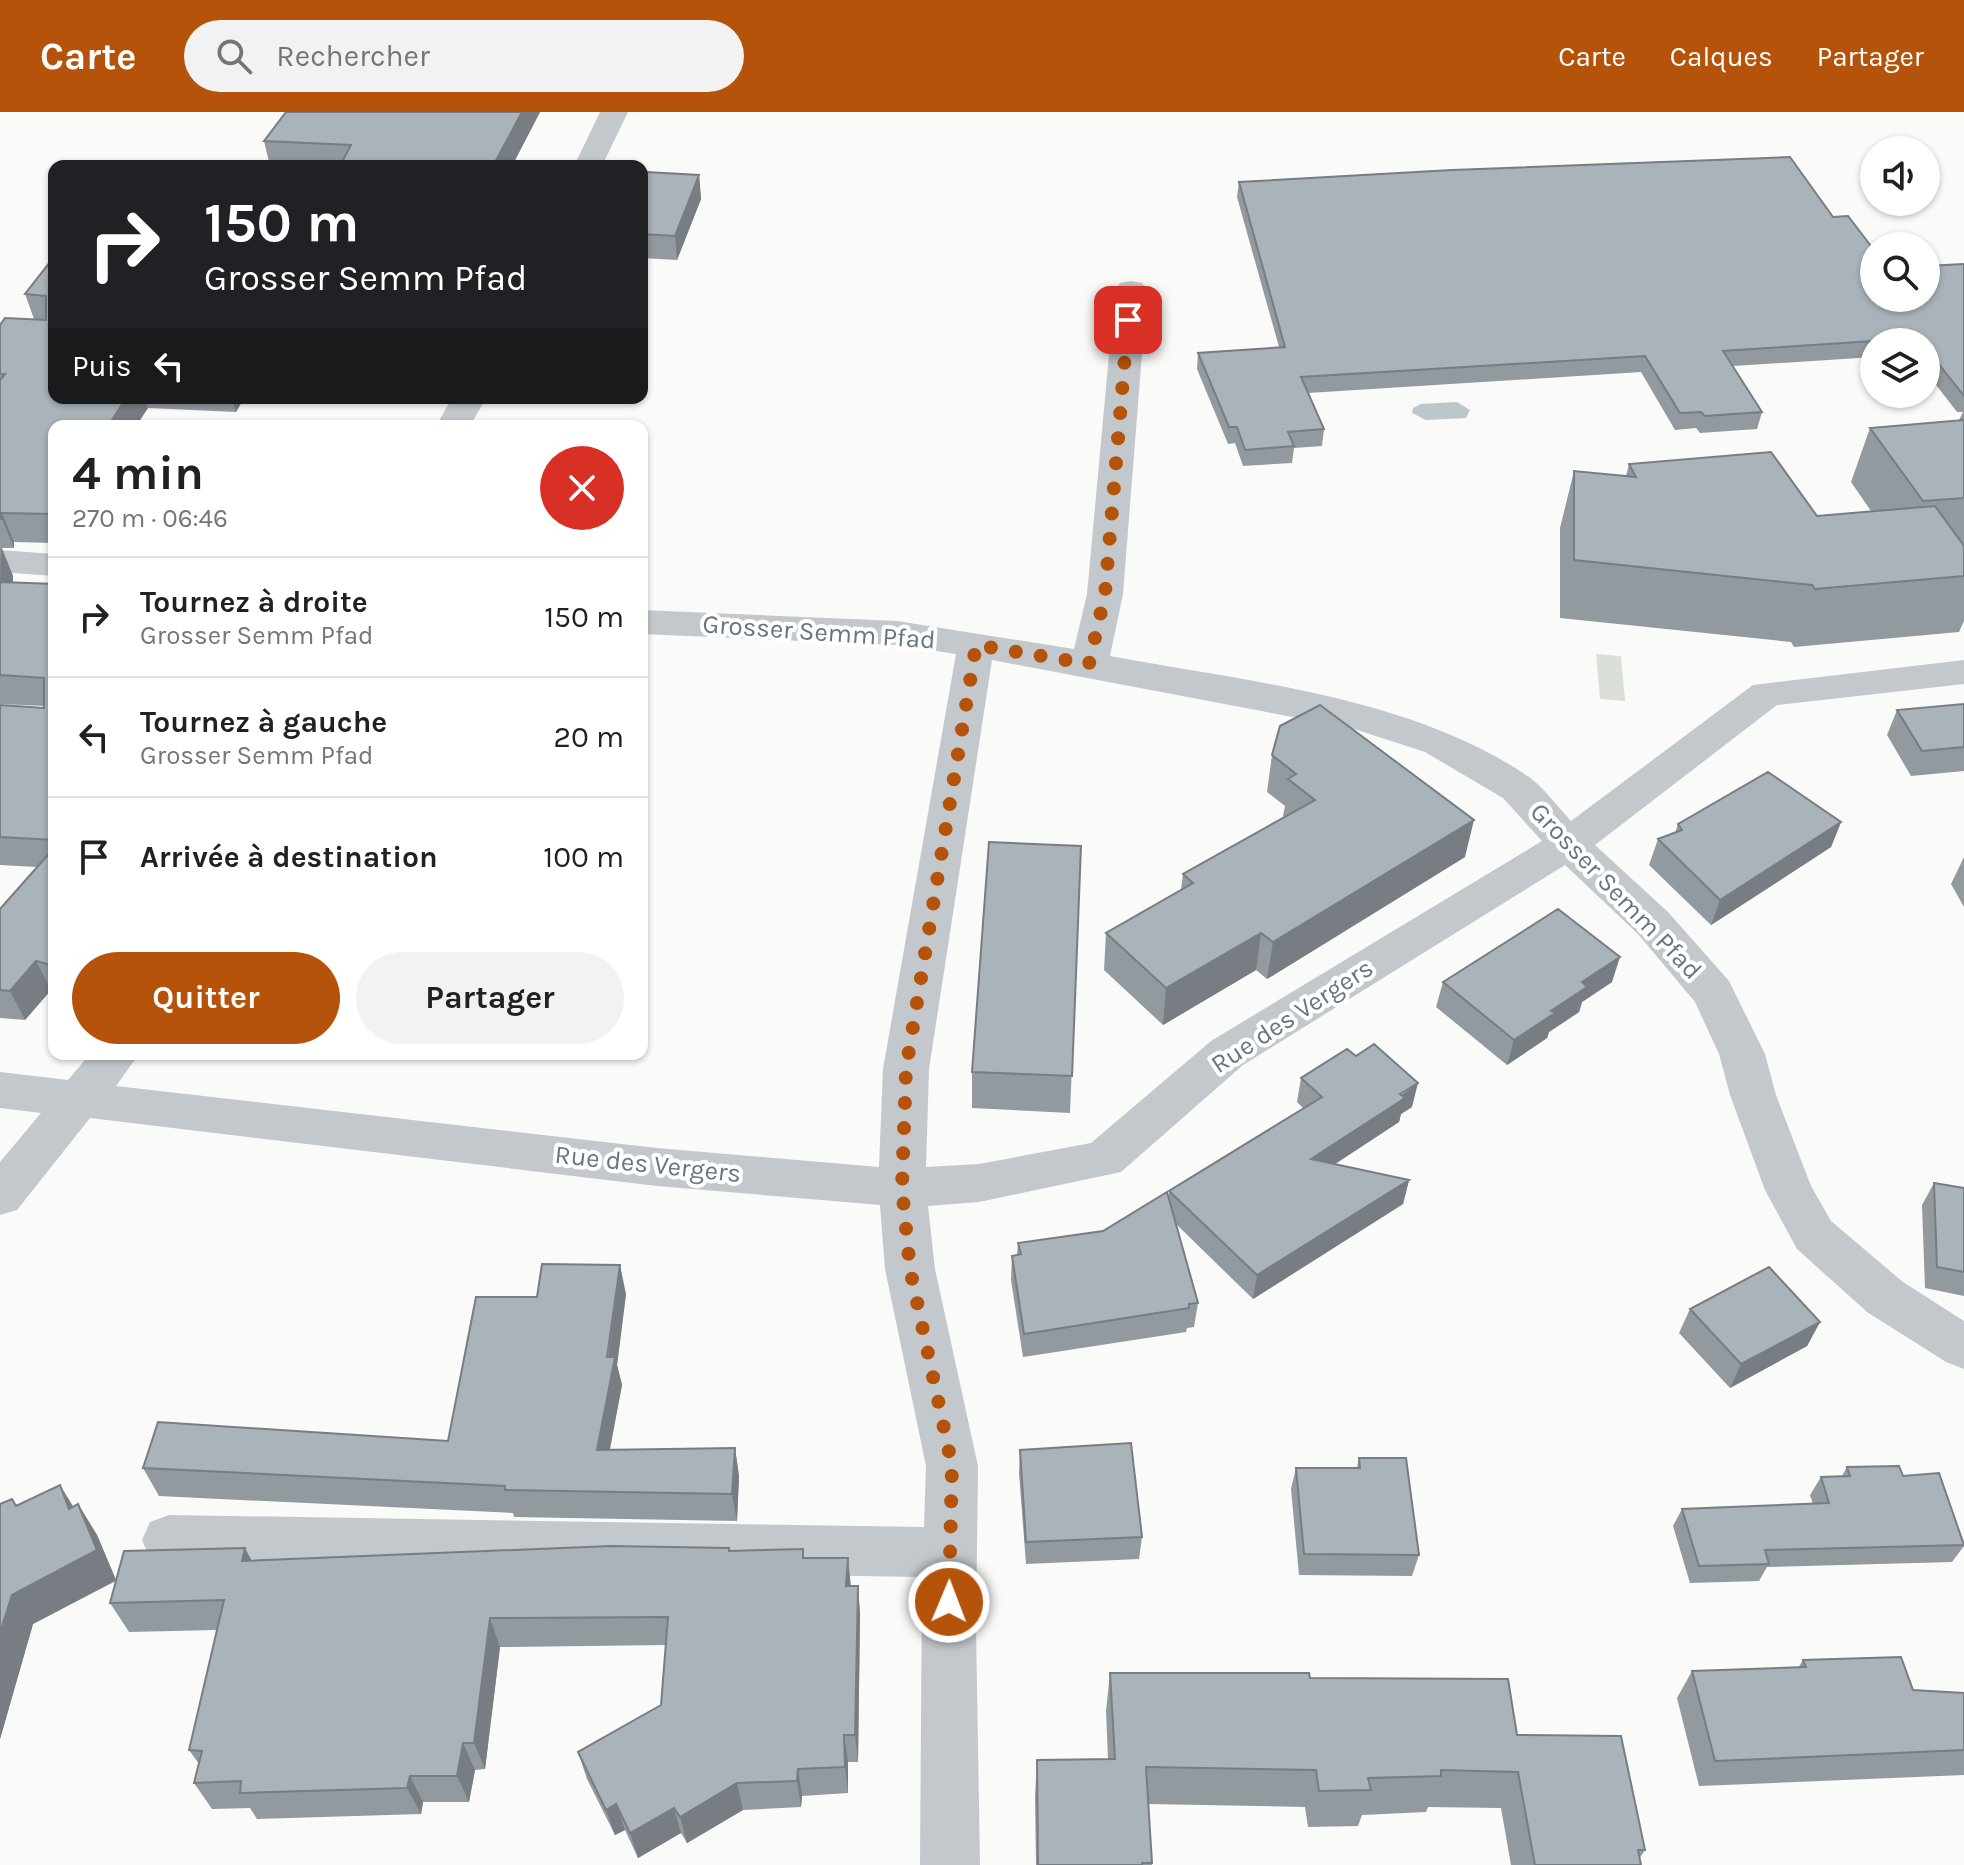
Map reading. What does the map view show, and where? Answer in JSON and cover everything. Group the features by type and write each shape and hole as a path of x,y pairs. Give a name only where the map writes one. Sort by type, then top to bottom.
{"street":[{"path":"591,160 614,112"},
{"path":"1089,664 1105,594 1131,290"},
{"path":"0,561 48,565"},
{"name":"Grosser Semm Pfad","path":"648,622 897,633 976,645 1357,716 1439,743 1517,788 1568,844 1653,923 1713,993 1748,1074 1789,1190 1814,1235 1885,1297 1964,1347"},
{"path":"950,1865 949,1452 910,1269 902,1188 906,1069 976,645"},
{"name":"Rue des Vergers","path":"0,1090 657,1167 902,1188 979,1183 1104,1159 1227,1053 1568,844 1767,694 1964,672"},
{"path":"0,1196 111,1060"},
{"path":"169,1540 950,1552"}],"shaded area":[{"path":"1457,402 1470,410 1466,418 1426,420 1412,413 1413,408 1421,404"},
{"path":"1596,654 1621,656 1625,701 1600,699"}],"building":[{"path":"286,112 522,112 496,160 343,160 351,145 264,141"},
{"path":"1790,157 1833,217 1848,216 1860,232 1860,312 1940,312 1940,265 1964,264 1964,396 1940,366 1940,328 1860,328 1860,342 1723,351 1762,412 1705,416 1701,412 1680,413 1645,356 1301,377 1324,429 1288,432 1294,446 1245,450 1237,427 1229,427 1198,353 1285,347 1239,182"},
{"path":"648,172 699,175 675,236 648,234"},
{"path":"48,265 48,404 122,404 112,420 48,420 48,514 2,513 0,519 0,380 5,374 0,374 0,325 5,318 46,320 46,296 25,294"},
{"path":"1964,420 1964,498 1923,501 1870,428"},
{"path":"1771,452 1817,516 1935,506 1964,546 1964,576 1815,589 1812,585 1574,560 1574,471 1636,477 1629,464"},
{"path":"0,582 48,584 48,840 0,837 0,705 44,708 44,678 0,675"},
{"path":"1964,704 1964,747 1922,751 1897,710"},
{"path":"1320,705 1474,820 1273,942 1261,933 1166,988 1106,933 1193,883 1183,874 1315,800 1288,779 1296,774 1272,755 1280,726"},
{"path":"1768,772 1841,822 1720,900 1658,839 1682,830 1678,824"},
{"path":"989,842 1081,846 1072,1076 972,1072"},
{"path":"48,855 48,964 36,961 10,991 0,990 0,909"},
{"path":"1558,909 1620,957 1582,982 1587,987 1551,1011 1555,1013 1514,1040 1443,982"},
{"path":"1374,1044 1418,1083 1400,1094 1405,1098 1311,1159 1409,1180 1257,1275 1169,1191 1322,1097 1301,1078 1347,1049 1356,1056"},
{"path":"1934,1183 1964,1188 1964,1272 1937,1267"},
{"path":"1167,1192 1198,1303 1189,1304 1189,1308 1024,1334 1012,1256 1021,1254 1018,1243 1103,1231"},
{"path":"542,1264 620,1265 607,1357 615,1357 597,1450 735,1448 732,1494 505,1490 505,1486 143,1468 158,1422 448,1441 476,1297 537,1297"},
{"path":"1769,1267 1820,1322 1741,1364 1690,1309"},
{"path":"1131,1443 1142,1537 1026,1542 1020,1450"},
{"path":"1359,1458 1406,1458 1419,1555 1304,1554 1296,1468 1360,1468"},
{"path":"1899,1466 1903,1476 1939,1473 1964,1545 1765,1550 1769,1564 1699,1566 1682,1509 1829,1503 1821,1477 1850,1476 1847,1467"},
{"path":"60,1485 69,1509 78,1504 97,1550 12,1595 0,1633 0,1504 12,1499 16,1506"},
{"path":"611,1546 729,1548 729,1551 803,1549 803,1558 848,1558 846,1586 858,1586 855,1735 844,1735 845,1767 798,1769 797,1781 737,1783 680,1817 674,1808 630,1833 616,1804 606,1810 578,1752 661,1705 668,1617 490,1618 474,1743 463,1743 457,1776 410,1776 407,1788 240,1793 241,1781 194,1783 202,1751 189,1750 224,1600 110,1603 124,1551 245,1548 242,1561"},
{"path":"1901,1657 1913,1690 1964,1693 1964,1750 1715,1761 1692,1671 1806,1667 1803,1660"},
{"path":"1110,1673 1309,1673 1310,1678 1508,1679 1517,1735 1621,1736 1645,1850 1638,1850 1641,1865 1535,1865 1518,1772 1441,1770 1441,1776 1368,1778 1371,1790 1319,1791 1316,1770 1146,1767 1152,1863 1038,1865 1037,1760 1115,1759"}],"route":[{"path":"949,1602 952,1466 910,1269 902,1188 906,1069 976,645 1089,664 1105,594 1128,320"}]}
